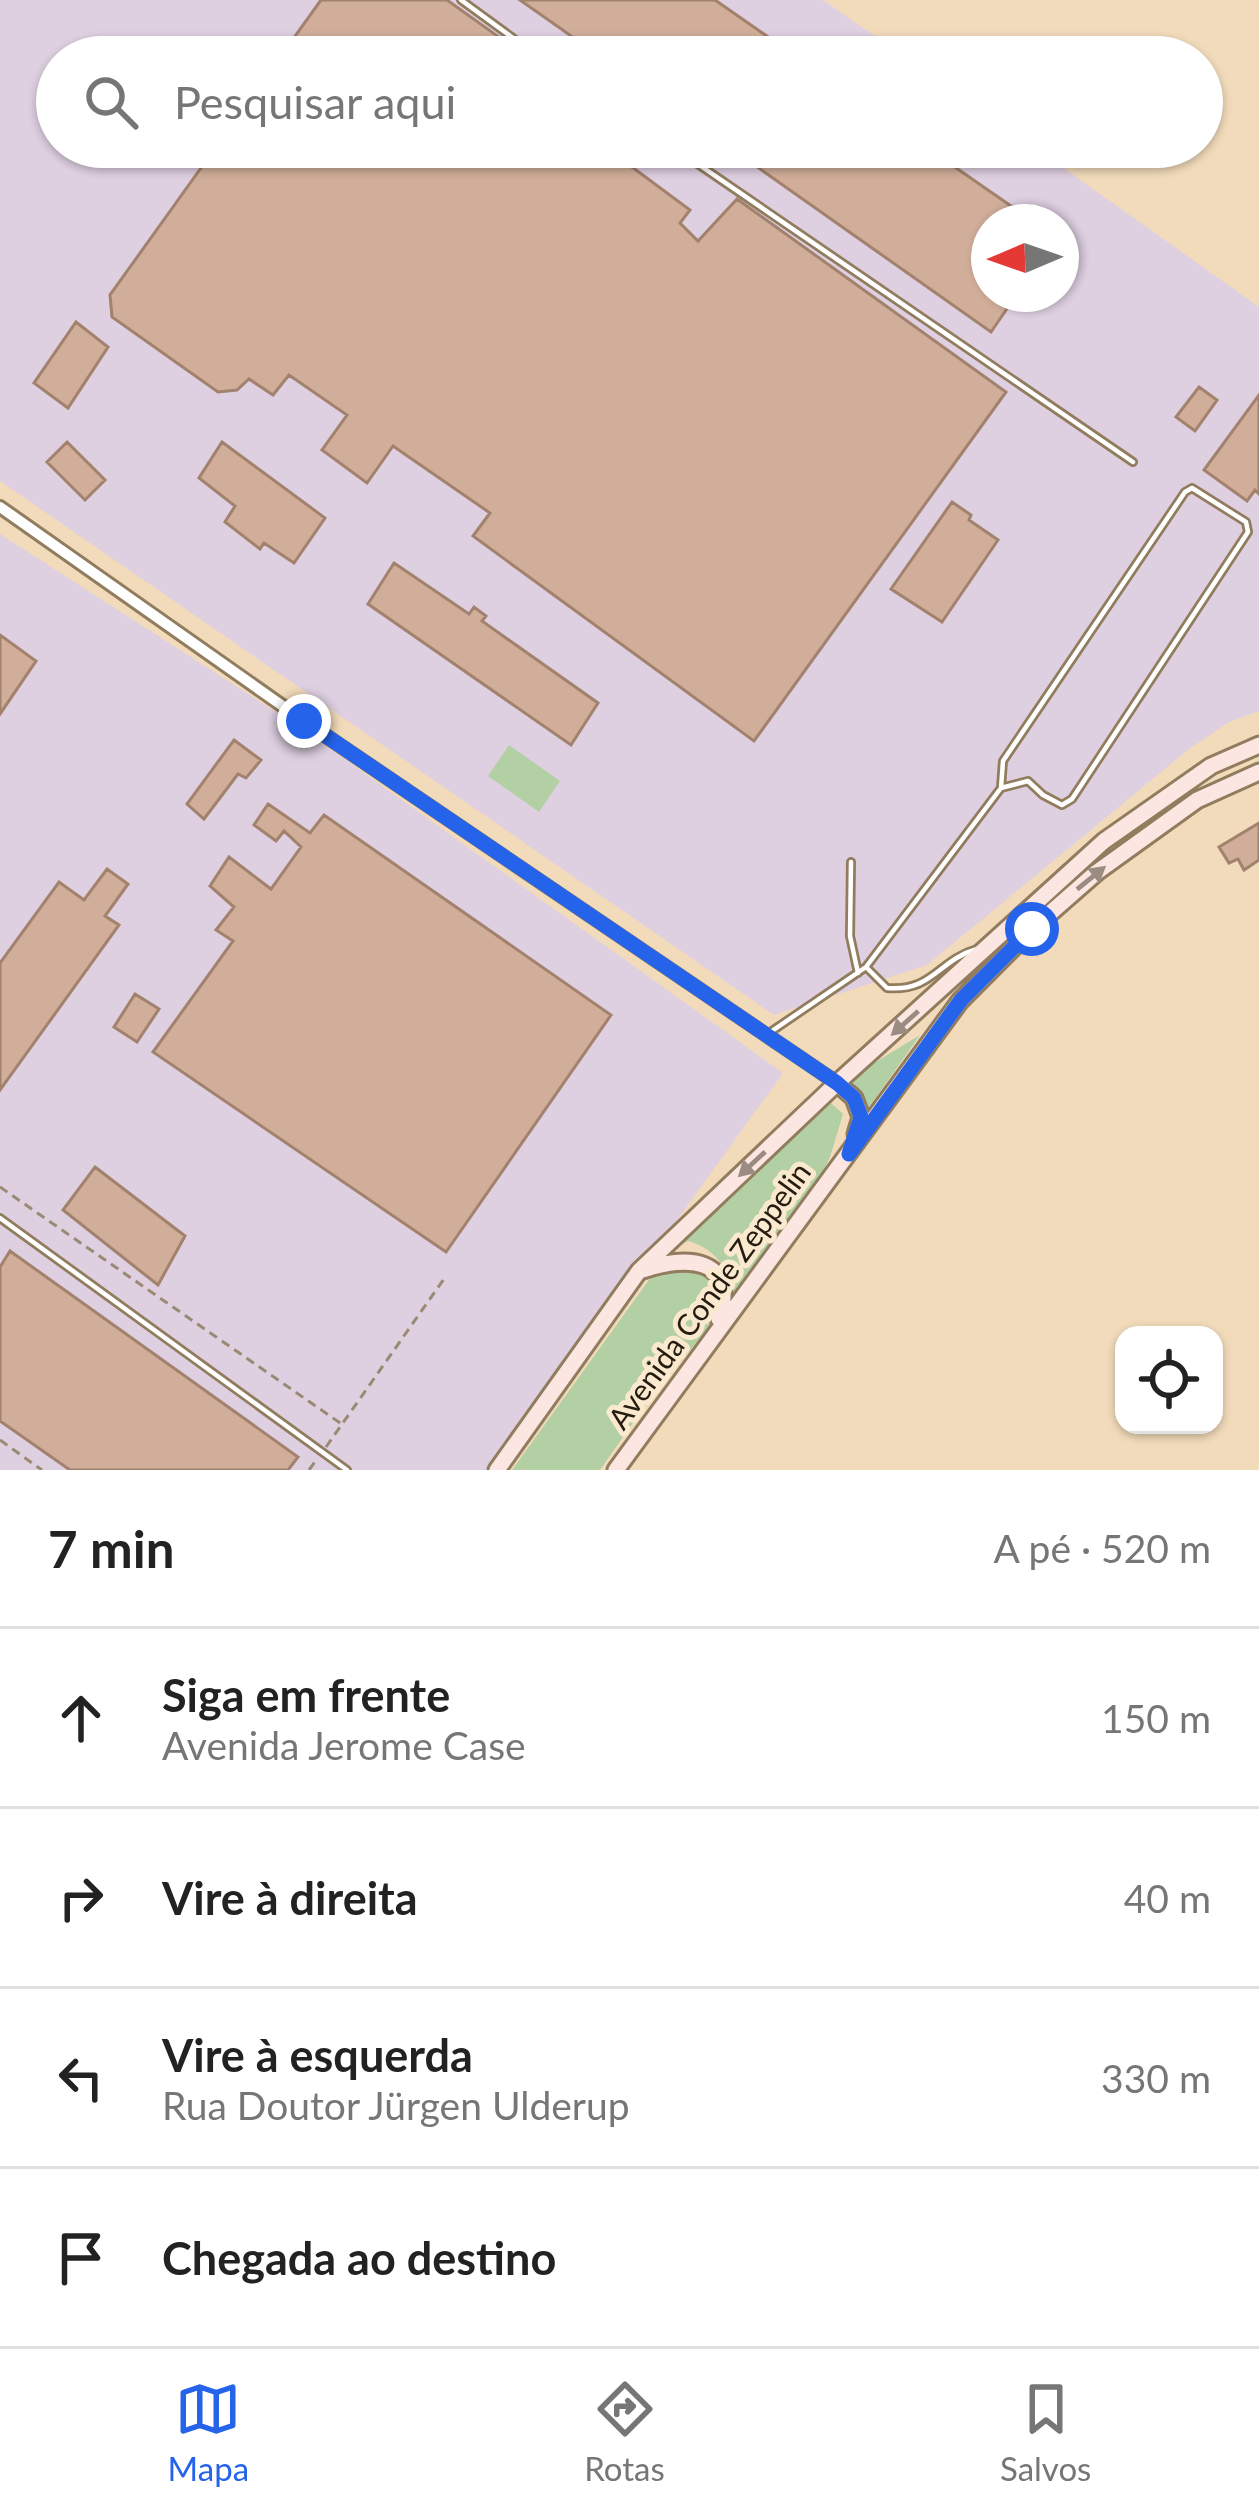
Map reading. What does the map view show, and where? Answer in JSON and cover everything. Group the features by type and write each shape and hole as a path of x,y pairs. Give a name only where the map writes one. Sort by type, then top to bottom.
{"main road":[{"name":"Avenida Conde Zeppelin","path":"497,1470 639,1271 1104,841 1211,766 1259,745"},
{"name":"Avenida Conde Zeppelin","path":"616,1470 961,1000 1097,872 1197,800 1259,772"},
{"path":"837,1083 854,1098 861,1117 849,1154"},
{"path":"639,1271 689,1259 707,1264 719,1278 724,1304 715,1333"}],"street":[{"path":"0,507 837,1083"}],"lane":[{"path":"460,0 510,36"},
{"path":"704,168 1133,462"},
{"path":"767,1034 866,968 1001,788 1003,761 1185,492 1192,488 1246,522 1248,532 1072,799 1062,805 1028,781 1001,788"},
{"path":"851,862 850,936 858,973"},
{"path":"866,968 887,988 909,990 931,980 963,953 988,946"},
{"path":"0,1218 347,1470"}],"path":[{"path":"0,1187 343,1425"},
{"path":"39,1246 52,1223"},
{"path":"309,1470 446,1276"},
{"path":"390,1360 399,1367"},
{"path":"0,1440 42,1470"}],"shaded area":[{"path":"0,0 823,0 875,36 36,36 36,168 1064,168 1259,307 1259,711 1229,722 1189,749 927,965 774,1015 0,481"},
{"path":"0,534 307,732 783,1073 497,1470 0,1470"}],"green space":[{"path":"509,745 560,781 539,812 488,776"},
{"path":"920,1035 867,1110 851,1077"},
{"path":"831,1103 843,1114 830,1157 799,1220 731,1300 725,1270 715,1256 689,1241 672,1247"},
{"path":"659,1266 702,1271 711,1287 714,1321 648,1401 600,1470 512,1470"}],"building":[{"path":"321,0 447,0 497,36 295,36"},
{"path":"520,0 715,0 767,36 571,36"},
{"path":"201,168 633,168 690,210 680,223 698,241 737,199 1006,392 754,741 473,536 490,513 393,446 367,483 322,450 347,415 289,375 273,395 249,379 237,390 218,392 112,317 110,295"},
{"path":"759,168 956,168 1008,204 971,204 971,312 1005,312 991,332"},
{"path":"76,322 108,347 68,408 34,383"},
{"path":"1199,387 1217,400 1195,431 1176,417"},
{"path":"1259,395 1259,494 1255,490 1247,501 1204,470"},
{"path":"67,442 105,480 85,500 47,462"},
{"path":"222,442 325,518 294,563 264,543 260,549 225,522 235,506 199,478"},
{"path":"952,502 998,540 942,622 891,589"},
{"path":"394,563 469,614 474,607 486,616 482,621 598,703 571,745 368,604"},
{"path":"0,635 36,661 0,714"},
{"path":"234,740 261,760 246,778 238,774 204,819 187,804"},
{"path":"268,804 310,833 324,815 611,1015 446,1252 153,1052 233,941 216,930 234,907 210,886 229,857 271,889 301,847 284,831 276,841 254,825"},
{"path":"1259,823 1259,860 1244,870 1238,859 1229,863 1219,847"},
{"path":"107,869 128,884 105,916 119,925 0,1090 0,963 59,882 84,900"},
{"path":"135,994 159,1009 137,1042 114,1027"},
{"path":"95,1167 185,1236 158,1285 63,1210"},
{"path":"10,1251 298,1457 288,1470 70,1470 0,1421 0,1267"}],"route":[{"path":"304,721 837,1083 854,1098 861,1117 849,1154 961,1000 1032,929"}]}
